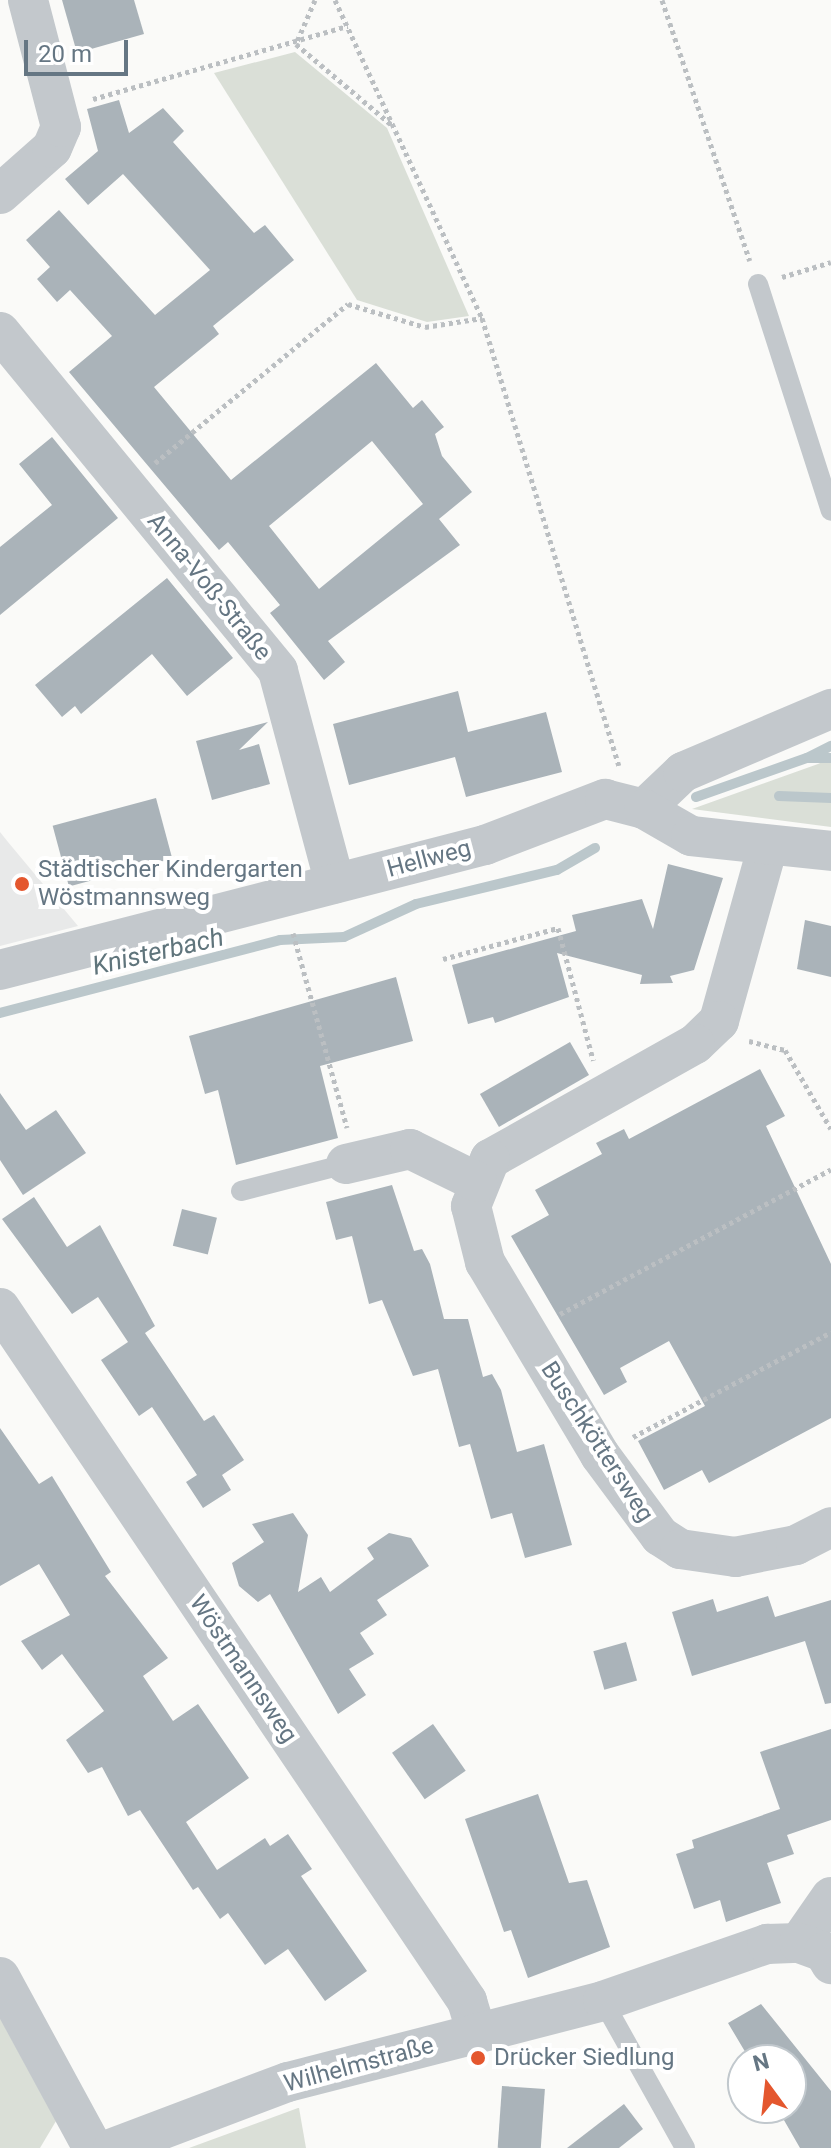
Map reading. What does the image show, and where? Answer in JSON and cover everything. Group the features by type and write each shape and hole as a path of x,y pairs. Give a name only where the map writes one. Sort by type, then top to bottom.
{"street":[{"path":"0,194 52,148 61,127 28,0"},
{"name":"Anna-Voß-Straße","path":"0,332 278,671 335,884"},
{"name":"Hellweg","path":"0,970 630,805 683,772 831,709"},
{"path":"630,805 691,836 767,849 831,851"},
{"path":"351,1163 410,1149 477,1182 490,1159 695,1044 719,1021 767,849"},
{"name":"Buschköttersweg","path":"477,1182 474,1230 527,1332 641,1518 680,1549 764,1554 831,1527"},
{"name":"Wöstmannsweg","path":"0,1308 467,2001 477,2034"},
{"path":"815,1954 831,1897"},
{"name":"Wilhelmstraße","path":"113,2148 288,2082 603,2001 767,1944 815,1954"},
{"path":"0,1977 93,2148"}],"lane":[{"path":"758,284 831,511"},
{"path":"241,1191 351,1163"},
{"path":"603,2001 685,2148"}],"path":[{"path":"296,44 315,0"},
{"path":"335,0 482,318 630,805"},
{"path":"662,0 758,284 831,262"},
{"path":"57,109 296,44 348,26"},
{"path":"296,44 396,129"},
{"path":"126,485 348,304 425,327 482,318"},
{"path":"289,919 351,1163"},
{"path":"443,959 558,928 606,1095"},
{"path":"719,1021 744,1040 785,1050 831,1129"},
{"path":"527,1332 831,1169"},
{"path":"600,1455 831,1332"}],"shaded area":[{"path":"295,52 387,128 469,316 427,322 357,300 214,73"},
{"path":"831,758 831,827 692,809 818,764"},
{"name":"Städtischer Kindergarten Wöstmannsweg","path":"0,832 8,842 78,926 0,946"},
{"path":"0,2018 56,2121 40,2148 0,2148"},
{"path":"298,2108 306,2148 189,2148"}],"building":[{"path":"62,0 134,0 144,34 77,53"},
{"path":"119,100 129,133 163,108 184,131 173,142 254,233 265,225 294,260 213,326 219,334 154,387 231,480 376,363 413,408 422,400 444,427 435,434 442,456 472,492 439,519 460,545 328,641 345,662 324,680 270,613 280,605 228,542 219,550 69,372 112,336 70,290 57,302 37,279 50,267 26,240 59,210 155,315 210,270 123,174 88,205 65,179 98,151 87,109","holes":["372,441 423,504 319,589 269,526"]},
{"path":"52,437 118,518 0,615 0,547 52,505 19,464"},
{"path":"167,578 233,658 187,696 152,654 81,714 75,706 62,717 35,685"},
{"path":"458,691 468,732 546,712 562,772 466,797 455,757 349,785 333,724"},
{"path":"268,722 239,750 259,744 270,784 212,800 196,741"},
{"path":"156,798 172,859 69,887 53,826"},
{"path":"668,864 723,878 694,970 670,976 673,983 640,984 642,975 557,953 569,997 495,1023 493,1017 468,1024 452,965 576,931 572,915 642,899 653,929"},
{"path":"805,920 831,926 831,977 797,969"},
{"path":"396,977 413,1041 320,1066 338,1138 236,1165 218,1090 205,1094 189,1036"},
{"path":"570,1042 589,1075 499,1127 480,1094"},
{"path":"760,1069 785,1116 766,1126 831,1264 831,1418 709,1483 702,1470 664,1490 638,1441 705,1406 669,1341 620,1368 627,1382 604,1395 511,1236 549,1215 535,1190 602,1154 596,1143 624,1129 629,1139"},
{"path":"0,1093 26,1130 56,1110 86,1153 23,1195 0,1160"},
{"path":"392,1185 414,1251 422,1249 430,1264 444,1319 468,1319 483,1377 492,1374 501,1390 517,1452 544,1444 572,1545 525,1558 512,1513 491,1519 470,1444 459,1447 438,1369 413,1376 382,1300 369,1304 352,1236 336,1240 326,1202"},
{"path":"34,1197 67,1247 100,1225 155,1326 145,1333 204,1421 214,1415 244,1460 222,1475 231,1490 203,1508 186,1482 197,1475 152,1407 139,1416 101,1360 128,1342 98,1297 72,1314 2,1219"},
{"path":"182,1209 217,1218 208,1255 173,1246"},
{"path":"0,1428 39,1484 52,1476 111,1572 105,1576 168,1658 143,1676 173,1721 198,1704 249,1778 186,1822 217,1870 265,1838 270,1846 288,1834 312,1869 301,1876 367,1971 325,2001 288,1949 265,1965 228,1913 220,1919 198,1887 193,1890 140,1810 128,1816 102,1767 88,1773 66,1740 104,1711 62,1654 42,1670 21,1641 70,1615 39,1564 0,1586"},
{"path":"293,1513 308,1535 298,1592 321,1577 330,1592 374,1559 367,1548 389,1533 411,1538 429,1566 377,1600 387,1615 360,1633 374,1654 349,1669 366,1695 338,1714 270,1594 258,1602 239,1586 232,1563 264,1542 252,1524"},
{"path":"768,1596 775,1617 831,1600 831,1703 825,1704 805,1641 692,1676 672,1612 713,1599 717,1612"},
{"path":"626,1642 637,1680 604,1690 593,1651"},
{"path":"433,1724 466,1771 425,1799 392,1753"},
{"path":"831,1729 831,1820 787,1835 794,1854 767,1863 781,1903 726,1922 720,1900 694,1909 676,1854 694,1848 692,1840 780,1809 760,1752"},
{"path":"538,1794 569,1883 587,1880 610,1947 528,1978 511,1930 504,1932 465,1819"},
{"path":"761,2004 793,2044 740,2044 728,2023"},
{"path":"807,2061 831,2091 831,2148 800,2148 786,2124 807,2124"},
{"path":"502,2086 545,2089 541,2148 498,2148"},
{"path":"624,2104 643,2129 619,2148 567,2148"}],"waterway":[{"path":"809,757 831,746"},
{"name":"Knisterbach","path":"696,797 807,758 831,758"},
{"path":"779,796 831,798"},
{"name":"Knisterbach","path":"0,1013 280,940 344,937 416,904 557,870 595,848"}],"place":[{"name":"Städtischer Kindergarten Wöstmannsweg","path":"22,884"},
{"name":"Drücker Siedlung","path":"478,2058"}]}
